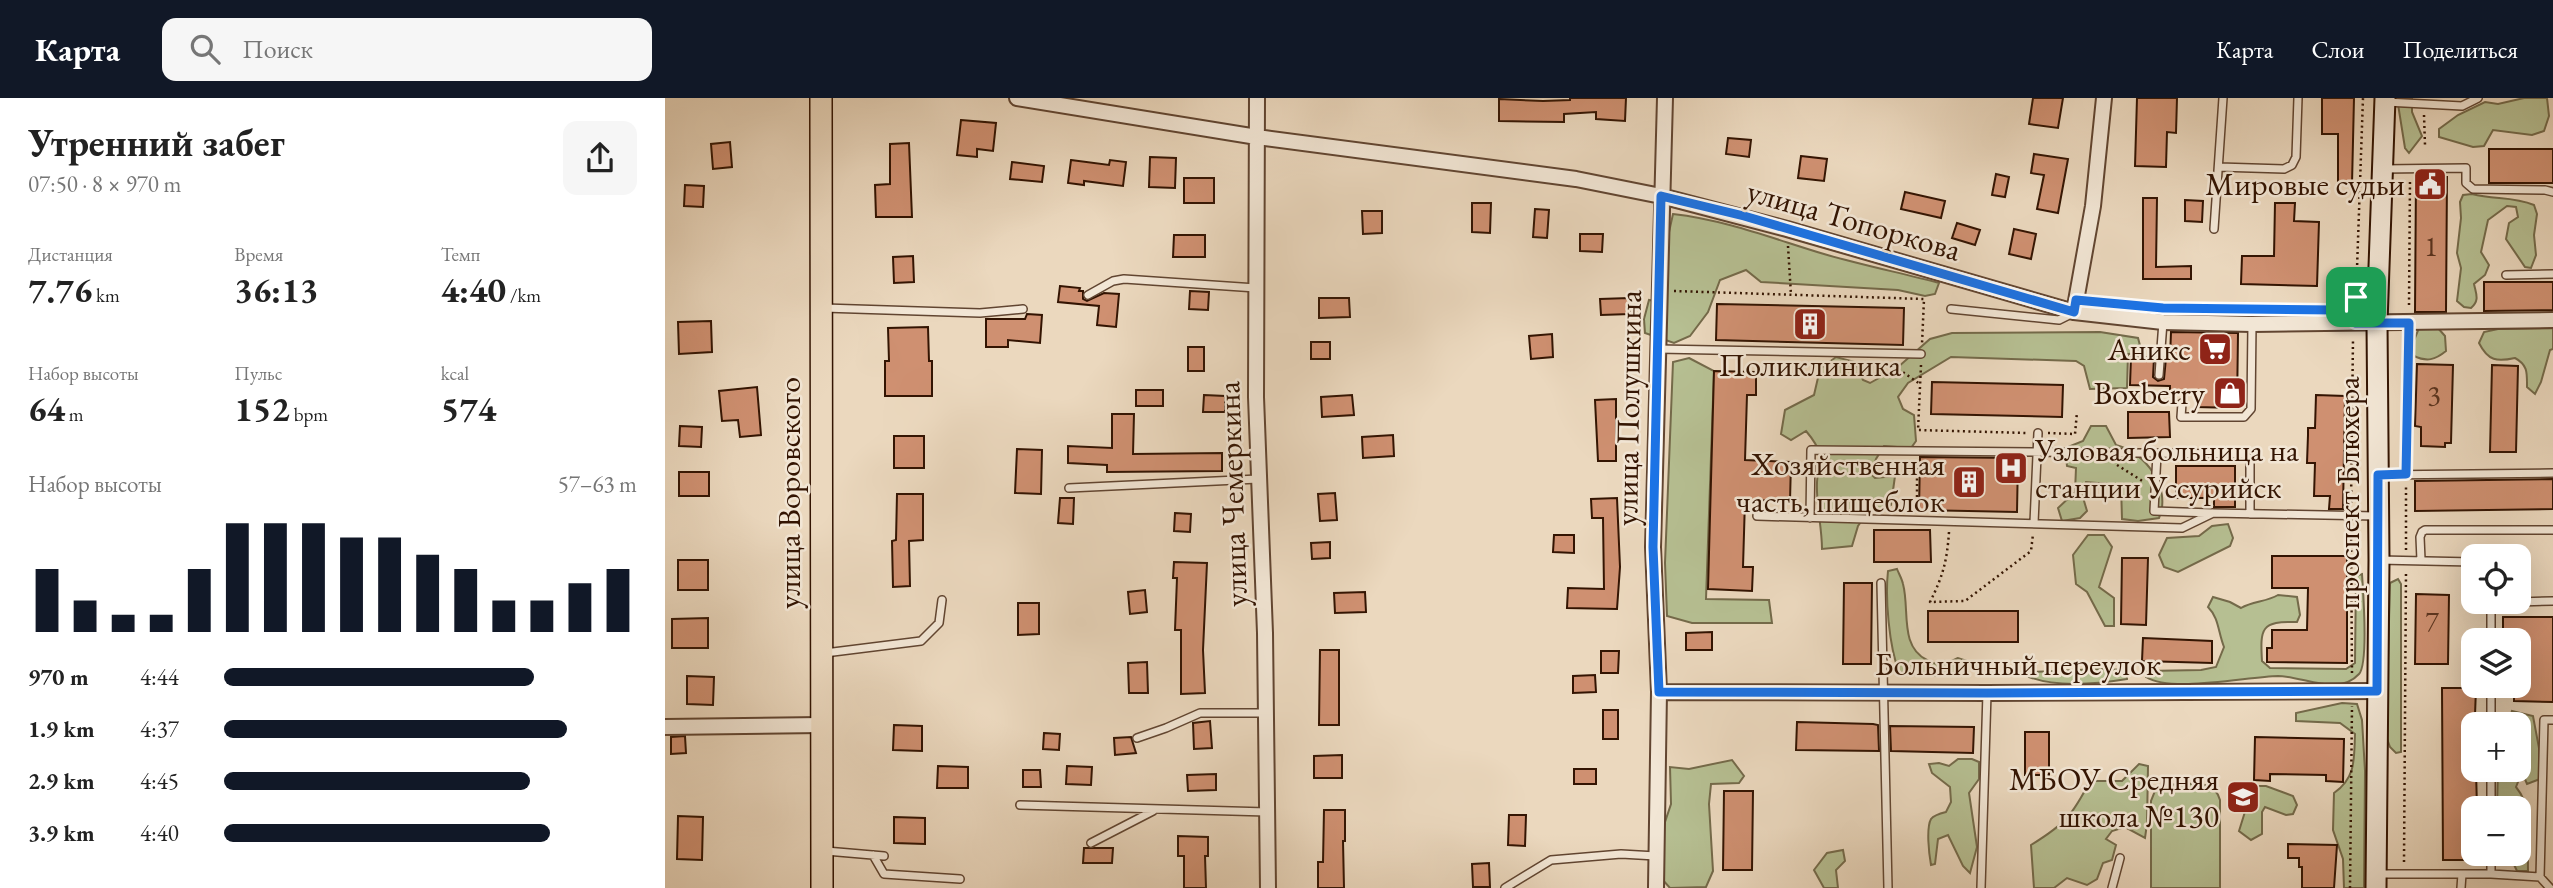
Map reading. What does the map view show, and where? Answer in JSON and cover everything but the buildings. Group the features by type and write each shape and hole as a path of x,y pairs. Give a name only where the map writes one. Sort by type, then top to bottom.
{"main road":[{"name":"улица Воровского","path":"821,98 822,888"},
{"name":"проспект Блюхера","path":"2376,881 2379,560 2377,323 2385,100"}],"street":[{"name":"улица Топоркова","path":"1017,98 1257,137 1576,178 1661,196 1787,229 2074,312 2163,322 2252,324 2553,320"},
{"name":"улица Чемеркина","path":"1257,98 1256,397 1266,713 1268,888"},
{"name":"улица Полушкина","path":"1656,888 1659,692 1653,547 1665,98"},
{"path":"2074,312 2093,206 2104,98"},
{"name":"Больничный переулок","path":"1659,692 2377,691"},
{"path":"665,727 821,725"}],"lane":[{"path":"2214,229 2223,98"},
{"path":"2219,167 2284,169 2292,165 2296,157 2298,98"},
{"path":"2385,100 2462,106 2479,98"},
{"path":"2382,169 2466,168 2466,183 2473,189 2553,192"},
{"path":"2506,275 2553,274"},
{"path":"1088,295 1113,281 1124,279 1257,288"},
{"path":"820,308 980,313 1023,309"},
{"path":"1951,309 2059,320 2074,312"},
{"path":"2159,375 2163,322"},
{"path":"2182,402 2181,417 2244,417 2254,412 2252,324"},
{"path":"1657,349 1921,354"},
{"path":"2034,523 2038,433"},
{"path":"1810,518 1811,450 2243,454 2250,459 2250,514"},
{"path":"2157,454 2154,511 2378,516"},
{"path":"2378,475 2553,473"},
{"path":"1069,488 1259,479"},
{"path":"1757,516 2182,527 2213,513"},
{"path":"2421,560 2420,537 2425,530 2553,530"},
{"path":"2379,560 2461,562"},
{"path":"1881,583 1888,888"},
{"path":"821,653 921,641 939,623 942,600"},
{"path":"2531,602 2553,601"},
{"path":"1980,888 1987,693"},
{"path":"1137,738 1199,713 1266,713"},
{"path":"2540,877 2544,720 2553,720"},
{"path":"2543,801 2553,801"},
{"path":"1020,805 1267,812"},
{"path":"1091,843 1157,809"},
{"path":"822,851 884,856"},
{"path":"1505,888 1551,860 1621,854 1656,856"},
{"path":"873,855 884,874 960,879"},
{"path":"2112,888 2120,858"},
{"path":"2491,866 2491,874"},
{"path":"2376,881 2403,873 2491,874 2540,877 2550,888"},
{"path":"2461,888 2462,874"}],"path":[{"path":"2350,888 2353,338 2363,98"},
{"path":"2423,105 2425,145"},
{"path":"2403,873 2411,169"},
{"path":"1787,229 1791,295"},
{"path":"1659,291 1924,299 1917,451 1917,520"},
{"path":"2335,310 2356,297"},
{"path":"1874,353 1920,384"},
{"path":"1918,430 2075,435 2077,412"},
{"path":"2115,464 2155,488"},
{"path":"1950,521 1947,561 1943,577 1930,602 1965,601 2031,551 2034,523"}],"green space":[{"path":"2397,98 2412,98 2412,112 2422,136 2409,153 2405,148"},
{"path":"2524,98 2547,98 2549,116 2544,131 2532,135 2493,130 2484,146 2473,147 2439,137 2439,129 2458,115 2485,102 2498,104"},
{"path":"2463,195 2526,202 2534,205 2537,214 2534,235 2536,255 2531,268 2525,267 2506,239 2509,223 2518,217 2516,207 2507,206 2488,220 2481,252 2489,265 2485,275 2474,284 2476,300 2471,308 2464,307 2457,301 2461,268 2457,253 2460,202"},
{"path":"1673,214 1731,225 1838,258 1939,283 1935,294 1925,296 1898,290 1761,282 1746,270 1720,280 1708,312 1690,336 1674,343 1645,333 1644,319 1649,300 1667,303 1667,241"},
{"path":"2437,327 2445,336 2446,351 2431,359 2414,356 2412,345 2419,328"},
{"path":"2553,328 2553,349 2550,350 2535,394 2527,387 2526,370 2519,361 2515,358 2494,359 2486,354 2479,343 2484,332 2498,329"},
{"path":"2100,332 2138,338 2142,353 2128,354 2127,388 2090,389 2084,366 2076,361 1951,357 1908,383 1898,397 1903,409 1914,415 1916,441 1911,448 1884,446 1871,474 1875,478 1895,476 1891,505 1883,511 1871,508 1858,526 1852,546 1822,549 1817,491 1819,452 1806,431 1791,440 1781,434 1785,410 1814,395 1820,369 1836,357 1855,362 1863,380 1870,383 1897,368 1930,339 1952,333"},
{"path":"1689,358 1714,371 1706,599 1769,600 1772,623 1692,623 1667,616 1665,563 1673,362"},
{"path":"2091,426 2106,426 2116,445 2137,455 2146,463 2159,484 2162,495 2159,518 2138,521 2122,519 2121,485 2086,482 2082,494 2087,511 2080,518 2062,521 2058,508 2075,492 2076,468 2067,466 2068,447 2083,441"},
{"path":"2228,524 2233,538 2230,546 2178,572 2164,567 2159,555 2167,538 2199,536 2212,526"},
{"path":"2088,535 2104,535 2112,547 2099,587 2114,598 2114,626 2105,626 2087,592 2076,584 2073,555"},
{"path":"1897,569 1905,594 1907,627 1912,646 1918,654 1935,663 1946,663 1958,658 1967,661 1968,673 1963,676 1922,676 1899,672 1890,636 1887,595 1888,571"},
{"path":"2362,574 2364,656 2359,674 2351,681 2331,685 2278,676 2173,684 2146,677 2147,671 2201,670 2216,667 2224,647 2212,611 2208,607 2213,597 2241,608 2278,595 2297,597 2300,615 2297,622 2276,623 2265,629 2262,661 2270,668 2346,669 2355,663 2356,576"},
{"path":"2398,579 2401,584 2401,752 2396,753 2390,747 2386,736 2390,583"},
{"path":"2126,670 2127,679 2065,684 2029,677 2031,672"},
{"path":"2342,703 2357,704 2362,720 2365,771 2364,888 2344,888 2343,859 2333,830 2334,793 2350,774 2354,760 2355,734 2340,723 2296,721 2296,713"},
{"path":"2531,716 2539,748 2540,779 2527,784 2526,782 2531,782"},
{"path":"1958,759 1979,762 1979,779 1969,793 1977,847 1970,873 1963,866 1948,835 1938,839 1935,864 1931,865 1929,854 1929,823 1936,815 1946,812 1951,802 1950,787 1932,773 1929,764 1949,766"},
{"path":"1732,760 1744,776 1739,783 1711,784 1709,804 1713,871 1706,887 1670,888 1661,878 1664,825 1671,804 1670,767 1689,769"},
{"path":"2139,764 2148,766 2145,838 2125,827 2112,831 2106,839 2116,845 2112,860 2103,863 2097,879 2087,885 2067,878 2054,888 2034,888 2031,845 2067,818 2090,781 2122,781"},
{"path":"2498,782 2518,782 2516,787 2522,796 2497,796"},
{"path":"2165,785 2205,785 2217,793 2220,800 2220,888 2151,888 2151,801 2155,791"},
{"path":"2253,786 2266,786 2293,796 2297,805 2293,814 2286,815 2265,807 2262,812 2262,834 2251,840 2239,831"},
{"path":"1843,850 1845,861 1836,870 1838,888 1824,888 1814,870 1827,853"},
{"path":"2515,866 2528,866 2528,871 2517,871"}],"place":[{"name":"Мировые судьи","path":"2430,184"},
{"name":"Поликлиника","path":"1810,324"},
{"name":"Аникс","path":"2215,349"},
{"name":"Boxberry","path":"2230,393"},
{"name":"Узловая больница на станции Уссурийск","path":"2011,468"},
{"name":"Хозяйственная часть, пищеблок","path":"1969,482"},
{"name":"МБОУ Средняя школа №130","path":"2243,797"}],"route":[{"path":"1661,196 1744,216 2074,312 2076,300 2163,308 2335,310 2356,297 2355,323 2409,323 2406,474 2378,475 2377,691 1659,692 1653,547 1661,196"}]}
